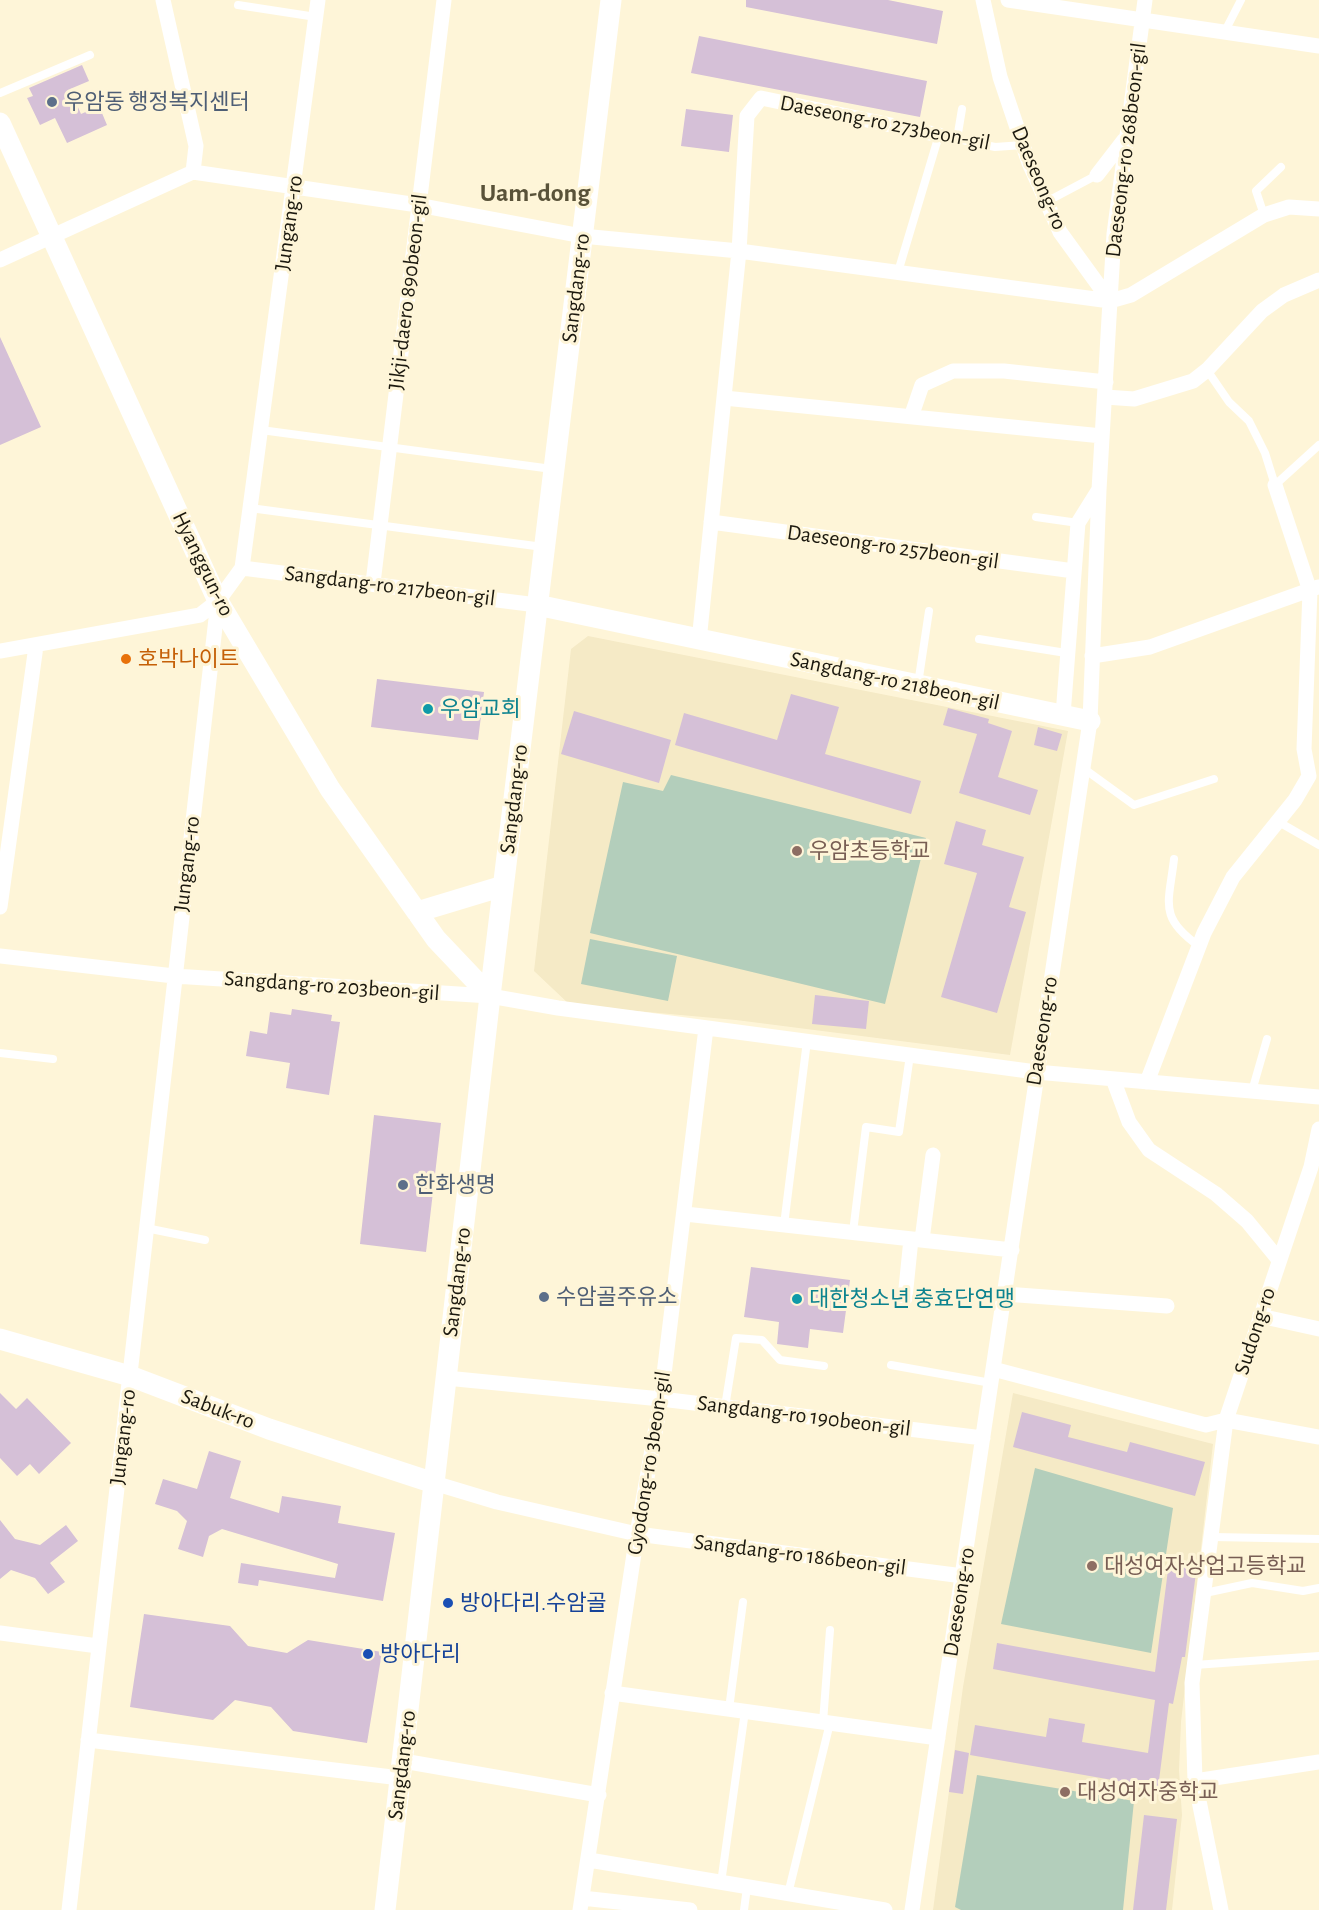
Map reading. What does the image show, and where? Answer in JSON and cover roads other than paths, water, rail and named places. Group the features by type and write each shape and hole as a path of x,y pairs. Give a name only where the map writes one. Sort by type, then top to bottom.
{"street":[{"path":"163,0 196,146 193,172"},
{"name":"Jungang-ro","path":"69,1910 218,601 242,568 318,0"},
{"name":"Jikji-daero 890beon-gil","path":"373,584 444,0"},
{"name":"Sangdang-ro","path":"386,1910 490,996 611,0"},
{"name":"Daeseong-ro","path":"912,1910 1090,721 1098,490 1110,301 1060,232 1046,202 1023,145 1000,77 983,0"},
{"path":"1008,0 1319,46"},
{"name":"Daeseong-ro 268beon-gil","path":"1110,301 1114,234 1125,138 1145,0"},
{"name":"Daeseong-ro 273beon-gil","path":"739,251 747,116 761,98 939,135"},
{"name":"Hyanggun-ro","path":"0,123 218,601 330,789 436,939 490,996"},
{"path":"1097,175 1125,138"},
{"path":"0,260 193,172 418,205 582,236 739,251 1110,301 1131,296 1264,215 1289,207 1319,209"},
{"path":"699,641 739,251"},
{"path":"911,417 922,385 953,371 1004,371 1106,389 1134,399 1193,381 1207,370 1262,311 1284,294 1319,279"},
{"path":"724,398 1102,436"},
{"path":"1147,1082 1200,946 1233,878 1295,800 1309,776 1304,749 1314,589 1275,485"},
{"path":"1063,715 1066,653 1078,523 1098,490"},
{"name":"Daeseong-ro 257beon-gil","path":"711,522 1074,571"},
{"name":"Sangdang-ro 217beon-gil","path":"242,568 537,605"},
{"path":"1092,656 1150,647 1314,589"},
{"path":"0,651 200,615 218,601"},
{"name":"Sangdang-ro 218beon-gil","path":"537,605 699,641 1090,721"},
{"path":"0,907 36,646"},
{"path":"1304,749 1319,756"},
{"path":"417,912 503,886"},
{"name":"Sangdang-ro 203beon-gil","path":"0,956 174,976 490,996 706,1028 1036,1072 1319,1097"},
{"name":"Gyodong-ro 3beon-gil","path":"690,1910 581,1904 637,1534 661,1399 706,1028"},
{"path":"1113,1079 1129,1122 1149,1150 1216,1194 1247,1221 1279,1260"},
{"name":"Sudong-ro","path":"1221,1910 1196,1781 1192,1683 1213,1537 1226,1420 1311,1167 1319,1130"},
{"path":"904,1298 933,1155"},
{"path":"685,1214 1012,1250"},
{"path":"1005,1294 1167,1306"},
{"path":"1260,1316 1319,1329"},
{"name":"Sabuk-ro","path":"0,1340 130,1376 268,1429 434,1483"},
{"path":"992,1376 1206,1425 1226,1420 1319,1437"},
{"name":"Sangdang-ro 190beon-gil","path":"446,1378 661,1399 983,1438"},
{"name":"Sangdang-ro 186beon-gil","path":"434,1483 497,1502 637,1534 963,1576"},
{"path":"0,1633 98,1646"},
{"path":"612,1693 938,1738"},
{"path":"88,1740 402,1770 599,1795"},
{"path":"1196,1781 1319,1762"},
{"path":"589,1860 885,1910"}],"lane":[{"path":"1224,33 1241,0"},
{"path":"238,5 316,17"},
{"path":"0,93 90,55"},
{"path":"957,139 962,109"},
{"path":"897,272 939,135"},
{"name":"Daeseong-ro 273beon-gil","path":"939,135 995,147 1023,145"},
{"path":"1264,215 1257,191 1281,167"},
{"path":"1046,202 1097,175"},
{"path":"1207,370 1229,402 1249,421 1265,453 1275,485 1319,445"},
{"path":"261,430 554,470"},
{"path":"250,508 545,547"},
{"path":"1036,517 1078,523"},
{"path":"917,686 929,611"},
{"path":"980,639 1066,653"},
{"path":"1083,768 1134,805 1214,779"},
{"path":"1277,821 1319,845"},
{"path":"1174,859 1168,910 1180,932 1200,946"},
{"path":"1252,1091 1267,1039"},
{"path":"784,1225 807,1041"},
{"path":"0,1053 53,1059"},
{"path":"853,1232 866,1127 899,1132 910,1055"},
{"path":"146,1228 205,1240"},
{"path":"725,1407 736,1338 762,1340 780,1360 824,1366"},
{"path":"891,1365 992,1376"},
{"path":"1213,1537 1319,1539"},
{"path":"1205,1593 1252,1583 1303,1591 1319,1588"},
{"path":"729,1709 743,1602"},
{"path":"788,1894 827,1723 830,1630"},
{"path":"1195,1665 1319,1656"},
{"path":"721,1883 745,1712"},
{"path":"744,1910 747,1887"}],"place":[{"name":"우암동 행정복지센터","path":"52,102"},
{"name":"호박나이트","path":"126,659"},
{"name":"우암교회","path":"428,709"},
{"name":"우암초등학교","path":"797,851"},
{"name":"한화생명","path":"403,1185"},
{"name":"수암골주유소","path":"544,1297"},
{"name":"대한청소년 충효단연맹","path":"797,1299"},
{"name":"대성여자상업고등학교","path":"1092,1566"},
{"name":"방아다리.수암골","path":"448,1603"},
{"name":"방아다리","path":"368,1654"},
{"name":"대성여자중학교","path":"1065,1792"}],"district":[{"name":"Uam-dong","path":"535,193"}]}
